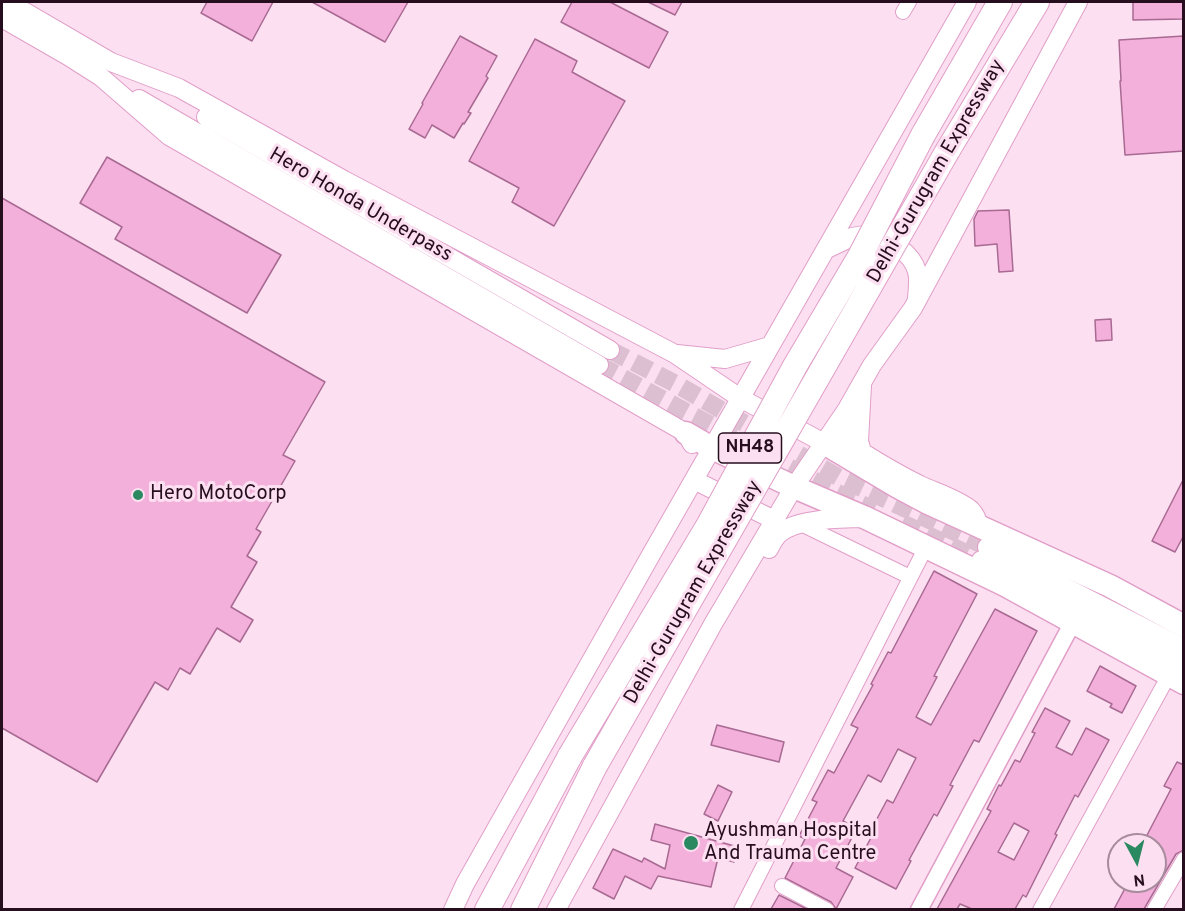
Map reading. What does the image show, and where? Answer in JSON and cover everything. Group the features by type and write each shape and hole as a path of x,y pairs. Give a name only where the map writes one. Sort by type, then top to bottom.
{"highway":[{"name":"Delhi-Gurugram Expressway","path":"487,909 570,756 708,526 795,366 860,256 923,135 1000,2"},
{"name":"Delhi-Gurugram Expressway","path":"523,909 601,756 948,150 1037,2"},
{"path":"686,433 712,448 1005,585 1179,675"},
{"path":"824,443 928,503 982,545 1110,586 1184,626"}],"main road":[{"path":"8,2 106,70 169,136 686,433 697,455 691,485"},
{"path":"453,909 712,448 968,2"},
{"path":"556,909 713,624 774,520 847,409 872,365 913,308 1078,2"},
{"path":"2,18 68,56 106,70 179,88 354,186 675,354 740,399 824,443"},
{"name":"Hero Honda Underpass","path":"106,70 604,358"},
{"path":"826,249 852,237 877,233 901,249 913,261 918,277 917,298"},
{"path":"675,354 725,359 770,346"},
{"path":"863,381 859,441 862,452 880,464 971,510 977,517 982,545 1179,675"},
{"path":"844,454 847,409"},
{"path":"691,485 774,520"},
{"path":"725,605 736,600 743,591 774,539 780,533 801,524 834,519 864,518"},
{"path":"982,545 1184,648"}],"street":[{"path":"801,524 910,577"},
{"path":"741,909 926,547"},
{"path":"919,909 1073,622"},
{"path":"1040,909 1179,675"},
{"path":"1154,909 1184,859"},
{"path":"782,886 827,909"}],"building":[{"path":"207,2 273,2 252,41 201,13"},
{"path":"312,2 408,2 385,42"},
{"path":"572,2 610,2 668,32 649,68 561,22"},
{"path":"648,2 682,2 675,15"},
{"path":"1133,2 1183,2 1183,19 1133,20"},
{"path":"460,36 497,56 486,76 488,78 468,112 471,113 454,138 432,125 425,138 409,129"},
{"path":"1184,36 1184,151 1125,155 1119,40"},
{"path":"535,39 577,61 572,72 625,101 554,226 512,202 519,188 469,161"},
{"path":"107,157 281,255 247,313 115,239 122,227 80,203"},
{"name":"Hero MotoCorp","path":"2,198 325,382 283,455 295,461 256,529 261,532 247,556 257,562 231,607 253,620 240,642 217,628 190,674 180,668 168,690 155,682 97,782 2,728"},
{"path":"1009,210 1013,271 999,272 997,244 975,246 974,219 978,211"},
{"path":"1111,319 1112,340 1096,341 1095,320"},
{"path":"1184,478 1184,535 1175,552 1152,541"},
{"path":"934,571 977,594 934,676 937,677 916,717 931,725 995,609 1037,631 979,742 974,740 950,785 953,786 937,816 934,814 896,889 855,868 874,832 871,830 887,800 893,803 916,758 898,749 881,782 868,775 843,821 857,828 836,868 853,877 836,909 831,902 785,878 805,839 799,836 817,802 812,800 828,770 834,773 858,728 851,725 888,652 891,653"},
{"path":"1100,666 1136,686 1122,713 1110,707 1112,704 1087,691"},
{"path":"1045,708 1070,721 1056,747 1072,755 1086,728 1109,740 1078,797 1075,795 1026,897 1023,895 1015,909 972,909 960,904 957,909 937,909 991,811 987,809 999,785 1001,786 1015,760 1020,762 1035,733 1032,732","holes":["1014,823 1029,831 1014,860 998,852"]},
{"path":"717,725 784,742 779,762 711,745"},
{"path":"1177,762 1184,765 1184,850 1176,854 1167,869 1167,833 1148,833 1171,789 1164,786"},
{"path":"718,785 732,792 718,821 704,814"},
{"path":"655,824 738,847 734,862 718,858 711,887 658,876 651,889 625,876 614,899 593,888 613,849 642,862 644,858 665,869 670,845 651,840"},
{"path":"1123,893 1153,893 1144,909 1114,909"},
{"path":"779,895 807,909 771,909"}],"tunnel":[{"path":"610,350 676,384 838,477 987,547"},
{"path":"599,365 833,491 874,510"},
{"path":"902,523 981,560"}],"place":[{"name":"Hero MotoCorp","path":"138,495"},
{"name":"Ayushman Hospital And Trauma Centre","path":"691,843"}]}
